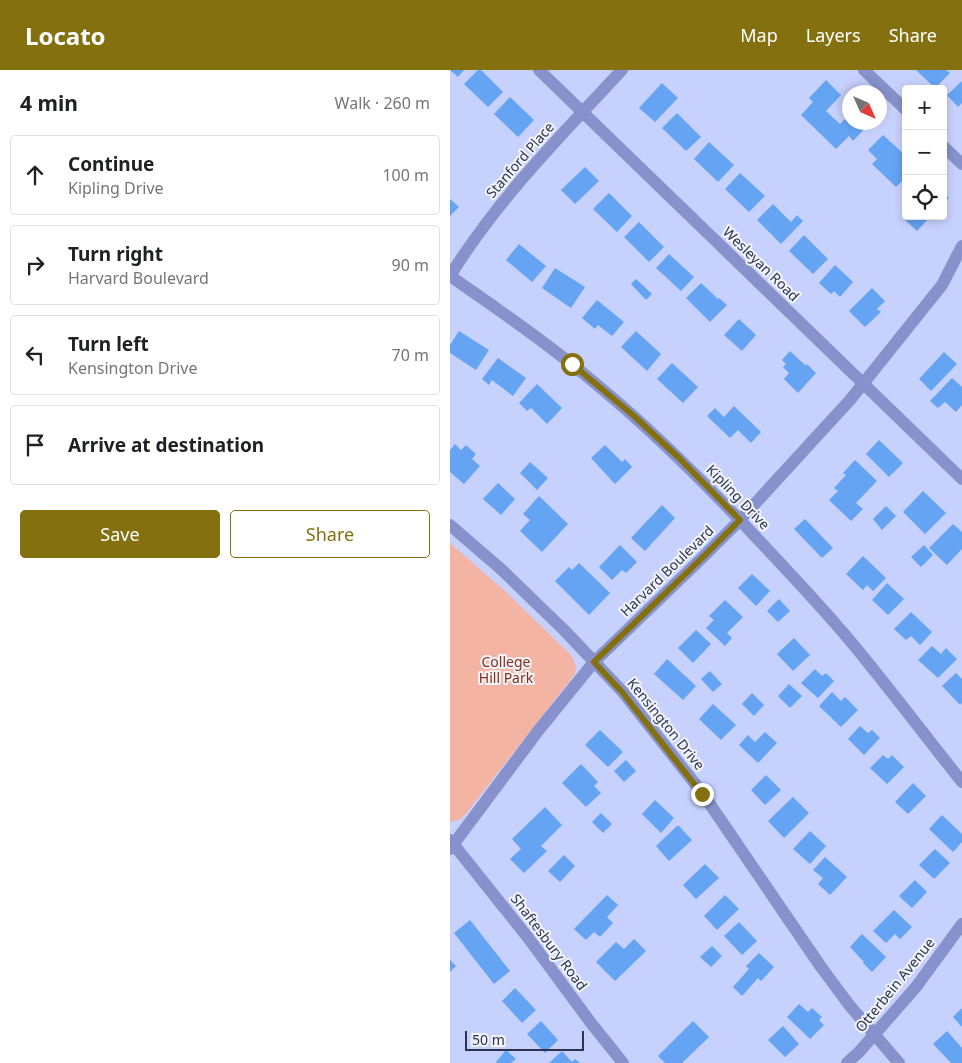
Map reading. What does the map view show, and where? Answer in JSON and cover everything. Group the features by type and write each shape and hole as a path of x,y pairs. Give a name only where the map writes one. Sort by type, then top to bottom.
{"street":[{"name":"Wesleyan Road","path":"539,70 962,479"},
{"name":"Stanford Place","path":"450,276 488,221 521,180 622,70"},
{"path":"864,70 902,106"},
{"path":"947,150 962,164"},
{"name":"Harvard Boulevard","path":"451,844 594,662 740,520 850,400 942,285 962,246"},
{"name":"Kipling Drive","path":"450,276 540,339 602,388 679,458 808,592 860,653 962,782"},
{"name":"Kensington Drive","path":"450,525 502,570 564,630 622,692 702,794 850,1006 899,1063"},
{"name":"Shaftesbury Road","path":"451,844 529,939 623,1063"},
{"name":"Otterbein Avenue","path":"848,1063 916,987 962,924"}],"green space":[{"name":"College Hill Park","path":"450,543 504,590 571,655 576,666 575,674 464,816 459,820 450,822"}],"building":[{"path":"450,70 464,70 458,77"},
{"path":"478,70 481,70 503,92 488,107 464,84"},
{"path":"916,70 946,70 950,73 938,85 932,85"},
{"path":"826,80 841,95 826,111 840,124 842,122 842,130 863,130 853,141 849,136 836,149 801,115 813,102 809,98"},
{"path":"962,81 962,103 958,107 947,95"},
{"path":"662,83 678,98 655,122 639,108"},
{"path":"510,97 534,120 518,137 494,114"},
{"path":"677,113 701,137 686,151 662,128"},
{"path":"883,135 902,152 902,181 896,187 872,164 877,159 868,150"},
{"path":"709,142 734,165 718,182 694,159"},
{"path":"585,167 599,181 575,204 561,190"},
{"path":"740,173 765,196 749,212 725,189"},
{"path":"609,193 632,216 617,232 593,209"},
{"path":"450,199 459,207 450,216"},
{"path":"773,204 791,222 797,215 803,221 781,244 757,220"},
{"path":"905,220 927,220 917,231"},
{"path":"639,222 664,247 649,262 624,237"},
{"path":"804,235 828,259 813,274 789,251"},
{"path":"519,244 546,266 532,282 506,260"},
{"path":"669,254 694,277 681,291 656,268"},
{"path":"835,265 853,282 840,297 834,291 831,294 819,283"},
{"path":"555,268 585,287 571,308 542,288"},
{"path":"636,279 652,294 646,300 631,284"},
{"path":"701,283 727,305 710,322 686,298"},
{"path":"872,288 885,301 877,309 881,312 865,327 849,311"},
{"path":"597,300 624,322 612,336 598,325 595,329 582,318"},
{"path":"739,319 756,335 742,351 724,335"},
{"path":"459,331 489,350 476,370 450,353 450,345"},
{"path":"636,331 661,354 647,371 621,347"},
{"path":"790,351 816,373 798,393 784,379 789,373 783,367 786,364 782,360"},
{"path":"944,352 957,364 931,391 919,379"},
{"path":"498,358 526,378 513,396 492,380 489,385 482,379"},
{"path":"672,363 698,387 683,403 657,379"},
{"path":"952,378 962,387 962,405 956,412 945,402 938,408 930,401"},
{"path":"537,384 562,408 547,424 531,408 527,411 519,403"},
{"path":"734,406 761,432 751,443 738,430 730,438 707,416 715,408 724,417"},
{"path":"879,440 903,463 889,477 866,454"},
{"path":"455,444 461,450 466,445 476,454 472,459 480,466 464,484 450,472 450,450"},
{"path":"605,445 622,462 625,459 632,467 615,484 591,458"},
{"path":"855,460 877,481 856,503 863,509 851,521 829,500 838,491 834,488 846,475 843,473"},
{"path":"530,462 548,478 537,490 520,473"},
{"path":"498,483 515,499 501,515 483,499"},
{"path":"923,491 946,513 925,534 903,512"},
{"path":"539,496 568,524 542,552 520,531 530,520 523,514"},
{"path":"662,505 675,518 645,551 631,538"},
{"path":"886,506 896,516 882,530 873,519"},
{"path":"805,519 833,548 822,558 794,529"},
{"path":"953,524 962,532 962,549 947,565 929,548"},
{"path":"620,545 637,562 626,573 622,570 612,580 599,567"},
{"path":"924,545 933,555 921,567 911,557"},
{"path":"863,556 886,578 873,591 867,585 863,590 846,574"},
{"path":"579,563 610,593 589,615 555,581 569,567 572,570"},
{"path":"752,574 770,591 756,606 738,588"},
{"path":"887,583 904,599 888,615 872,600"},
{"path":"779,599 790,611 778,622 767,611"},
{"path":"725,600 743,617 727,633 732,638 725,646 706,628 714,620 709,616"},
{"path":"911,612 932,632 920,645 911,636 906,640 894,629"},
{"path":"696,630 711,644 693,663 678,648"},
{"path":"794,638 810,655 793,671 777,654"},
{"path":"932,646 941,654 946,648 957,659 938,678 918,660"},
{"path":"667,659 696,686 683,700 654,674"},
{"path":"815,669 822,676 826,673 834,681 818,698 801,683"},
{"path":"710,671 722,684 713,692 701,679"},
{"path":"956,673 962,679 962,703 960,705 942,686"},
{"path":"789,684 802,696 790,708 778,696"},
{"path":"832,692 841,701 845,697 858,710 841,727 819,706"},
{"path":"752,693 764,705 754,716 742,704"},
{"path":"713,704 736,725 721,740 699,719"},
{"path":"860,726 868,733 872,730 880,738 864,755 848,739"},
{"path":"600,730 623,752 608,767 585,745"},
{"path":"765,732 777,743 758,763 739,745 748,735 755,742"},
{"path":"883,755 888,759 892,755 904,767 887,784 870,768"},
{"path":"626,760 636,771 624,782 614,771"},
{"path":"581,764 598,782 594,786 601,793 586,807 562,783"},
{"path":"766,775 781,790 765,805 751,790"},
{"path":"913,783 926,796 908,814 895,802"},
{"path":"793,797 809,813 784,838 768,821"},
{"path":"655,800 674,818 661,833 642,814"},
{"path":"545,807 562,825 541,846 547,851 524,873 510,859 521,849 512,839"},
{"path":"601,813 612,824 603,833 592,822"},
{"path":"942,815 962,834 962,842 953,852 929,829"},
{"path":"678,825 692,840 669,861 656,846"},
{"path":"810,831 826,846 810,864 793,849"},
{"path":"935,849 950,863 934,879 919,865"},
{"path":"564,855 575,866 560,882 548,871"},
{"path":"825,857 847,877 830,895 818,884 823,878 813,870"},
{"path":"705,864 719,878 696,899 683,885"},
{"path":"915,880 927,892 912,908 899,896"},
{"path":"607,895 618,905 607,917 613,923 600,937 594,932 586,940 574,929"},
{"path":"725,895 739,909 717,930 704,916"},
{"path":"894,910 912,927 900,939 895,934 886,943 873,931"},
{"path":"470,920 510,971 494,984 454,933"},
{"path":"739,922 757,941 742,955 724,936"},
{"path":"862,934 886,957 872,972 850,947"},
{"path":"634,939 646,951 615,981 596,962 616,942 624,949"},
{"path":"712,946 722,956 711,967 700,957"},
{"path":"759,953 774,967 761,981 758,978 742,996 733,987 749,969 746,966"},
{"path":"450,960 456,966 450,972"},
{"path":"515,988 536,1010 522,1023 502,1001"},
{"path":"799,1004 808,1012 812,1008 822,1017 819,1020 824,1025 810,1039 787,1017"},
{"path":"962,1008 962,1027 953,1017"},
{"path":"541,1021 558,1040 545,1053 527,1034"},
{"path":"693,1021 709,1037 682,1063 665,1063 658,1056"},
{"path":"783,1026 799,1044 785,1057 768,1040"},
{"path":"947,1031 962,1048 962,1063 951,1063 933,1044"},
{"path":"506,1050 516,1059 511,1063 497,1063 496,1062"},
{"path":"562,1051 572,1062 575,1059 580,1063 549,1063"}],"route":[{"path":"572,364 634,416 679,458 740,520 594,662 622,692 702,794"}]}
